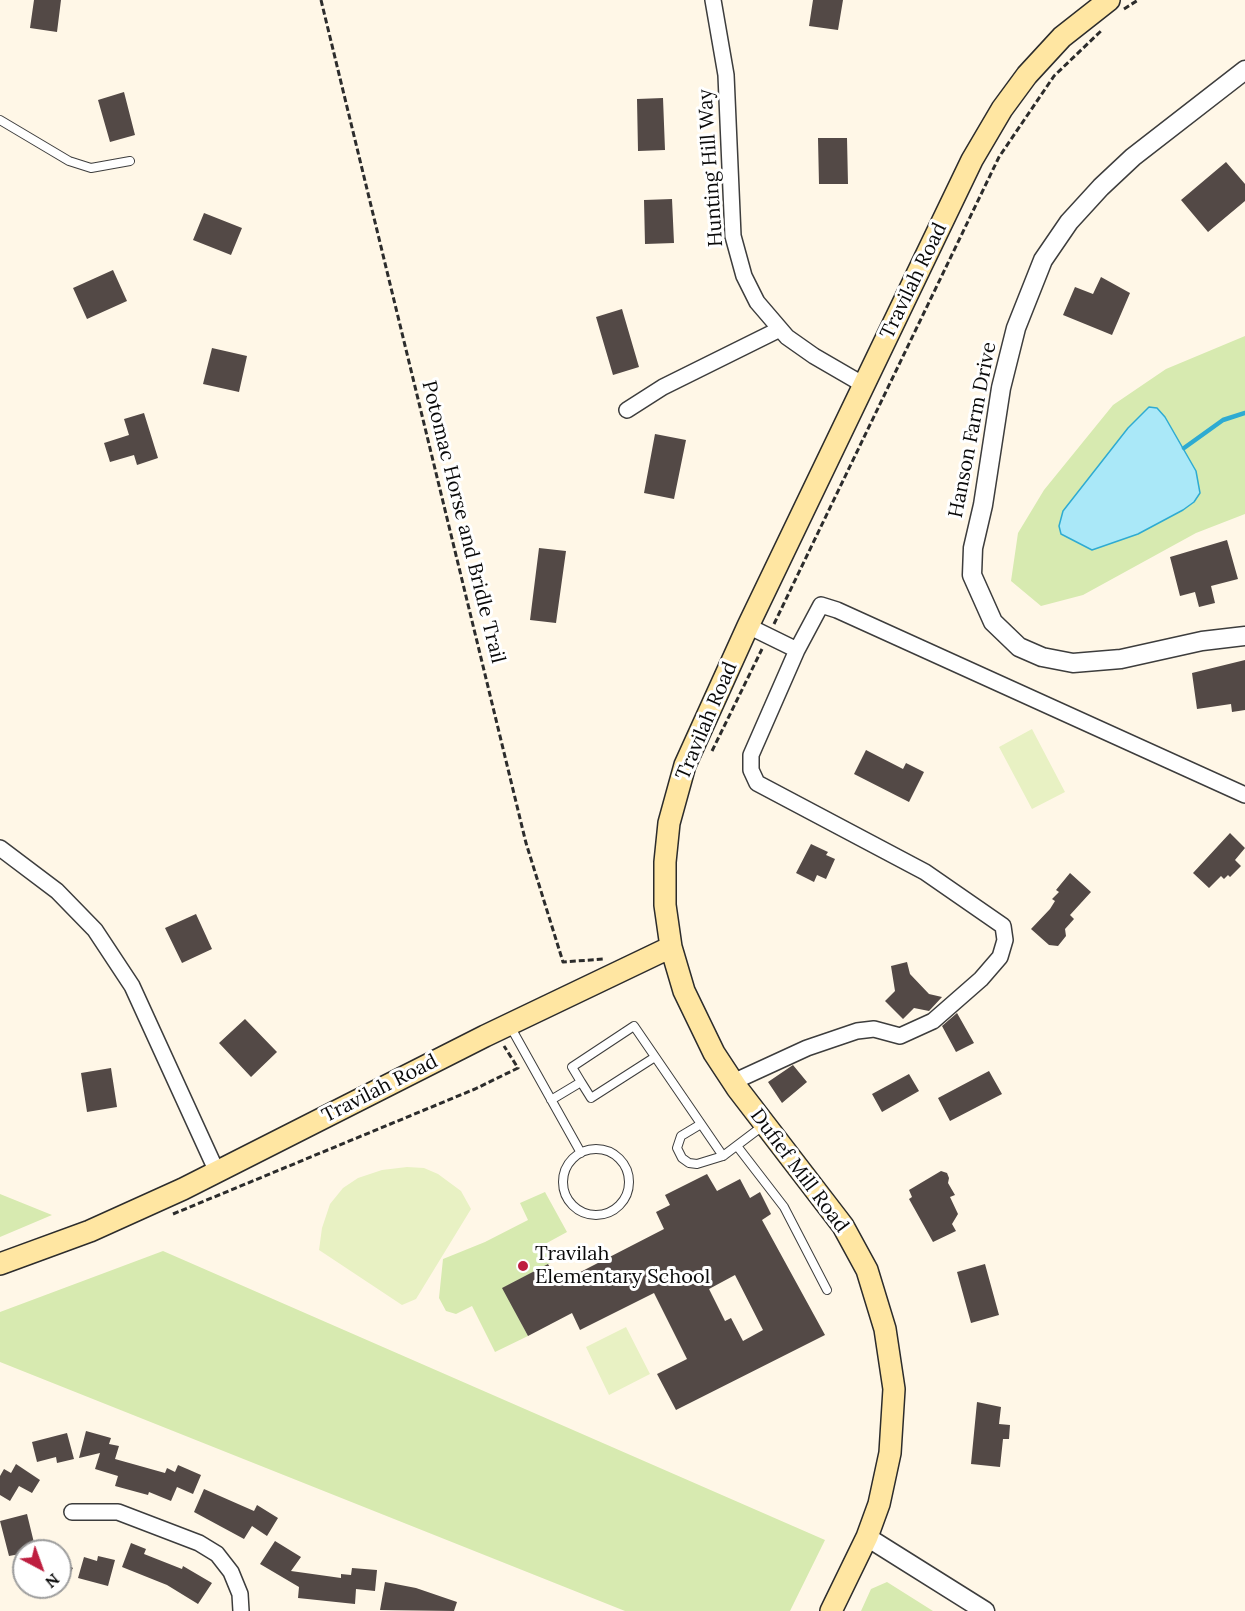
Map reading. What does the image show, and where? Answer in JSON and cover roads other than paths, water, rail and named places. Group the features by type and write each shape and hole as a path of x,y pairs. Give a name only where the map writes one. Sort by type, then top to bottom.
{"main road":[{"name":"Travilah Road","path":"0,1264 90,1231 217,1172 513,1031 671,947 665,905 665,862 669,823 685,765 748,626 972,160 1002,109 1026,75 1062,37 1116,5"},
{"name":"Dufief Mill Road","path":"671,947 684,992 714,1053 733,1082 843,1226 867,1270 885,1329 894,1389 890,1453 879,1504 867,1537 831,1611"}],"street":[{"name":"Hunting Hill Way","path":"713,0 726,75 733,236 744,276 757,302 780,329 814,356 864,385"},
{"name":"Hanson Farm Drive","path":"1245,70 1132,157 1069,222 1043,260 1016,327 1004,378 983,505 973,548 972,575 993,622 1019,647 1042,657 1073,663 1121,659 1202,641 1245,636"},
{"path":"627,410 663,387 780,329"},
{"path":"733,1082 807,1048 857,1031 874,1029 900,1036 933,1021 981,979 1000,957 1005,940 1003,926 925,872 757,783 750,755 797,651 821,605 837,610 1245,795"},
{"path":"748,626 797,651"},
{"path":"0,848 57,891 94,930 132,986 217,1172"},
{"path":"72,1512 118,1512 199,1543 217,1554 231,1572 240,1594 240,1611"},
{"path":"867,1537 985,1611"}],"lane":[{"path":"0,120 69,160 91,168 130,161"},
{"path":"655,1057 591,1098 572,1067 634,1026 723,1156"},
{"path":"513,1031 581,1153"},
{"path":"551,1100 581,1082"},
{"path":"701,1124 681,1136 678,1148 682,1158 689,1163 697,1164 723,1156 766,1124"},
{"path":"737,1146 784,1208 827,1290"},
{"path":"595,1149 607,1150 618,1157 626,1167 629,1180 627,1193 620,1204 610,1212 597,1215 584,1213 572,1205 565,1194 563,1180 566,1168 581,1153 595,1149"}],"water":[{"path":"1149,407 1157,408 1165,417 1196,471 1200,493 1194,502 1138,534 1092,550 1061,534 1059,526 1063,511 1128,428"}],"waterway":[{"path":"1184,448 1223,420 1245,413"}],"place":[{"name":"Travilah Elementary School","path":"523,1266"}]}
